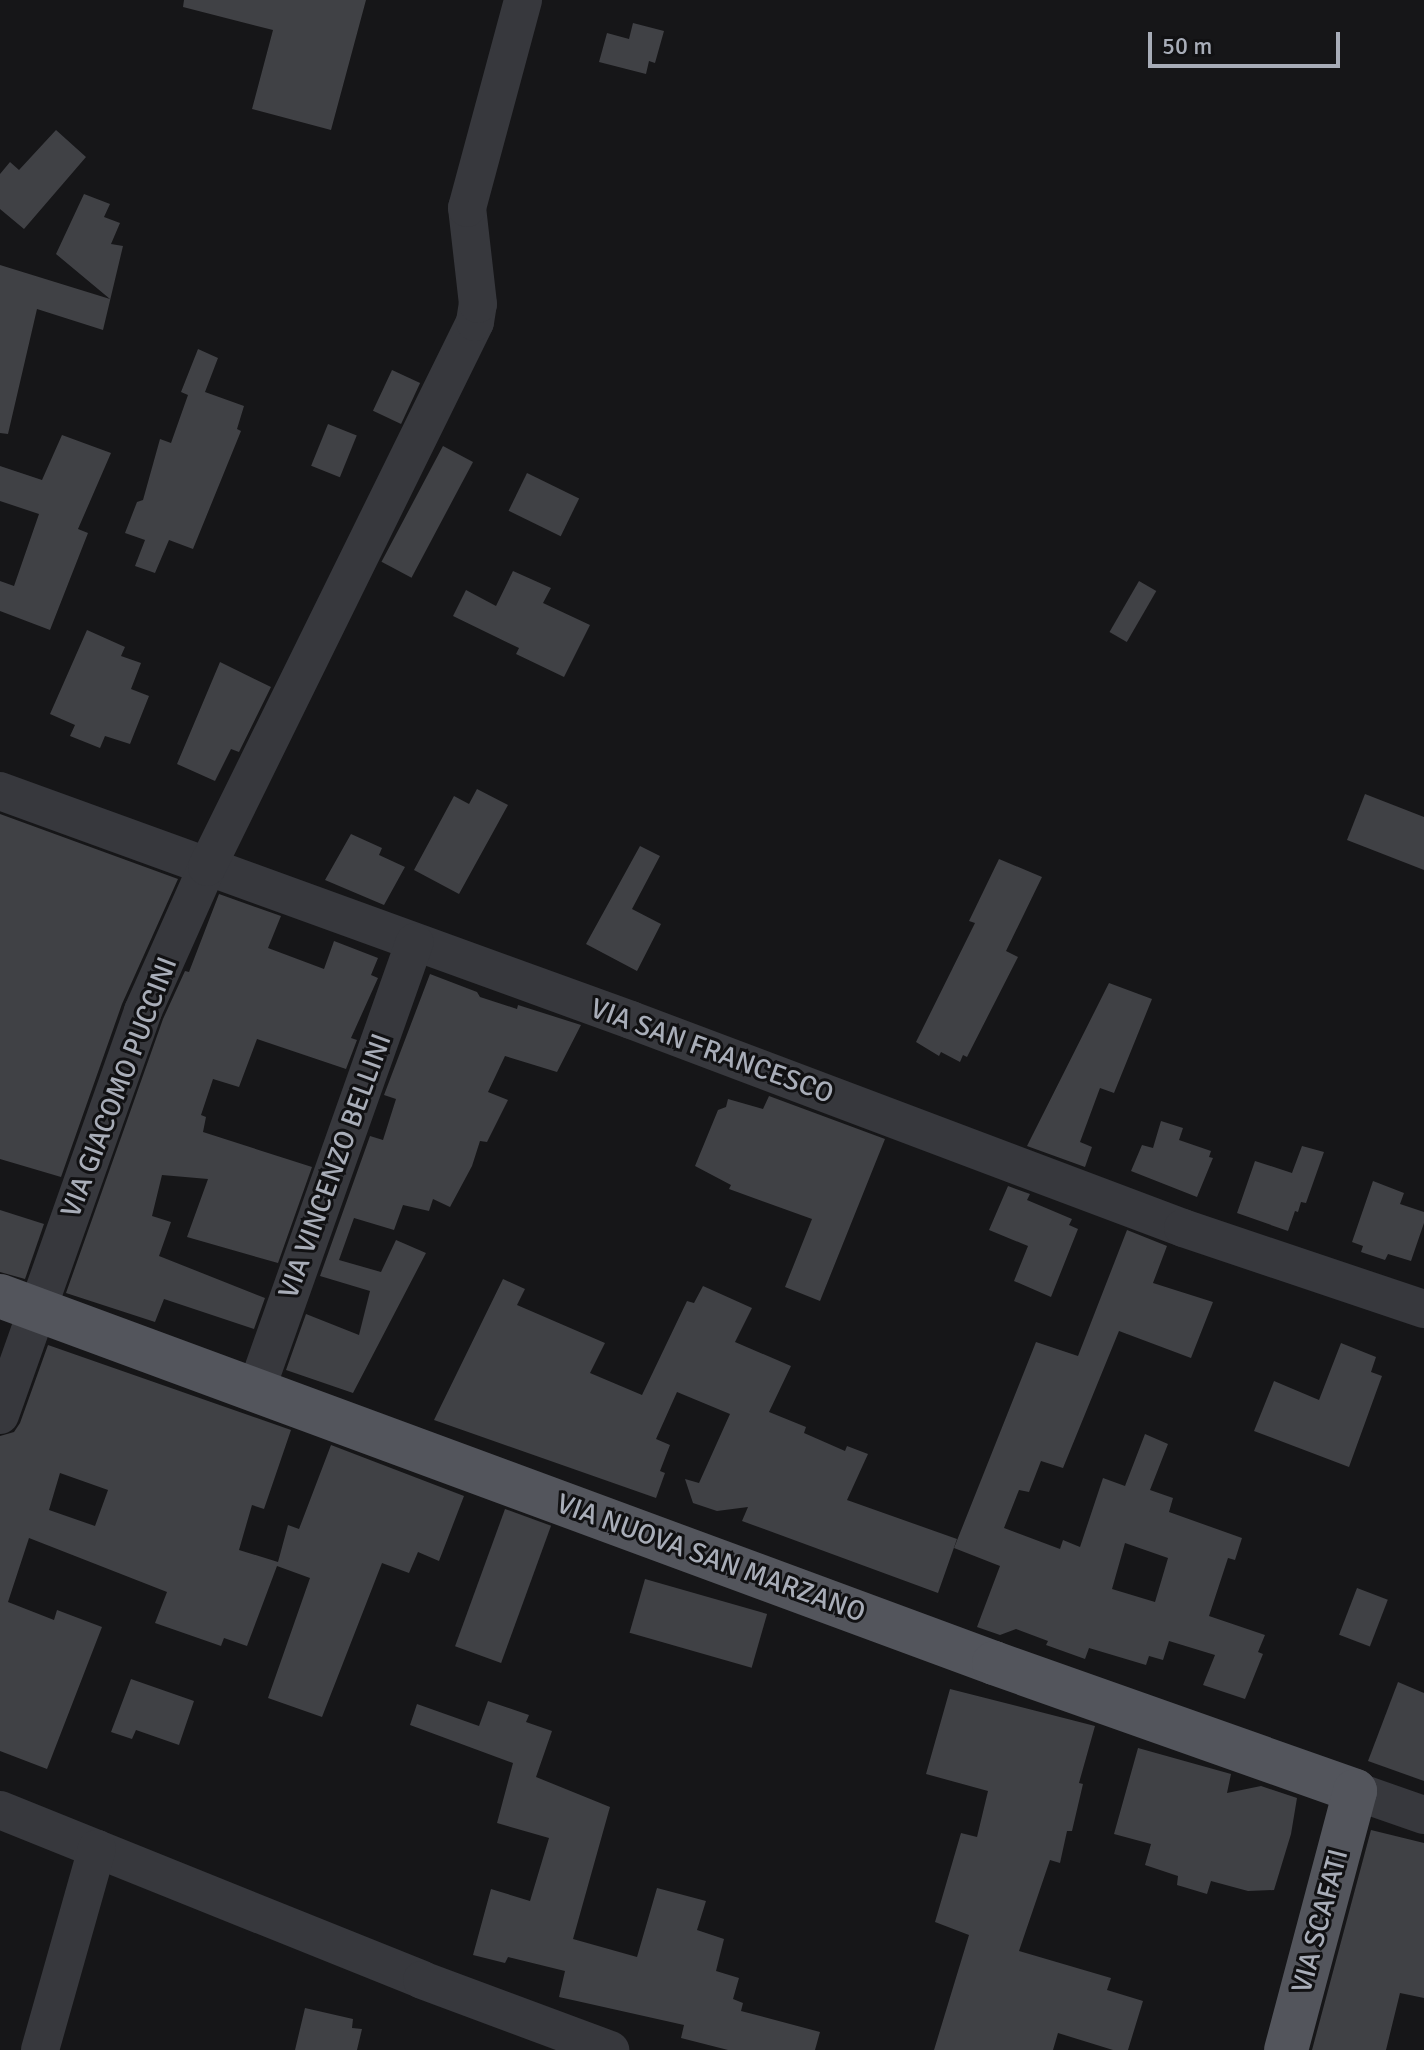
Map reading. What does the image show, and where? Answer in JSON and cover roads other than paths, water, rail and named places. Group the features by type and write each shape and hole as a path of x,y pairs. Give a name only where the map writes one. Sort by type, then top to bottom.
{"main road":[{"name":"VIA NUOVA SAN MARZANO","path":"18,1302 994,1663 1355,1791"},
{"name":"VIA SCAFATI","path":"1286,2050 1355,1791"}],"street":[{"name":"VIA GIACOMO PUCCINI","path":"0,1415 18,1302 143,1011 207,867 475,322 478,304 467,208 523,0"},
{"name":"VIA SAN FRANCESCO","path":"0,791 1183,1228 1424,1309"},
{"name":"VIA VINCENZO BELLINI","path":"256,1390 415,942"},
{"name":"VIA NUOVA SAN MARZANO","path":"1355,1791 1424,1815"},
{"path":"0,1810 422,1980 610,2050"},
{"path":"40,2050 97,1849"}]}
